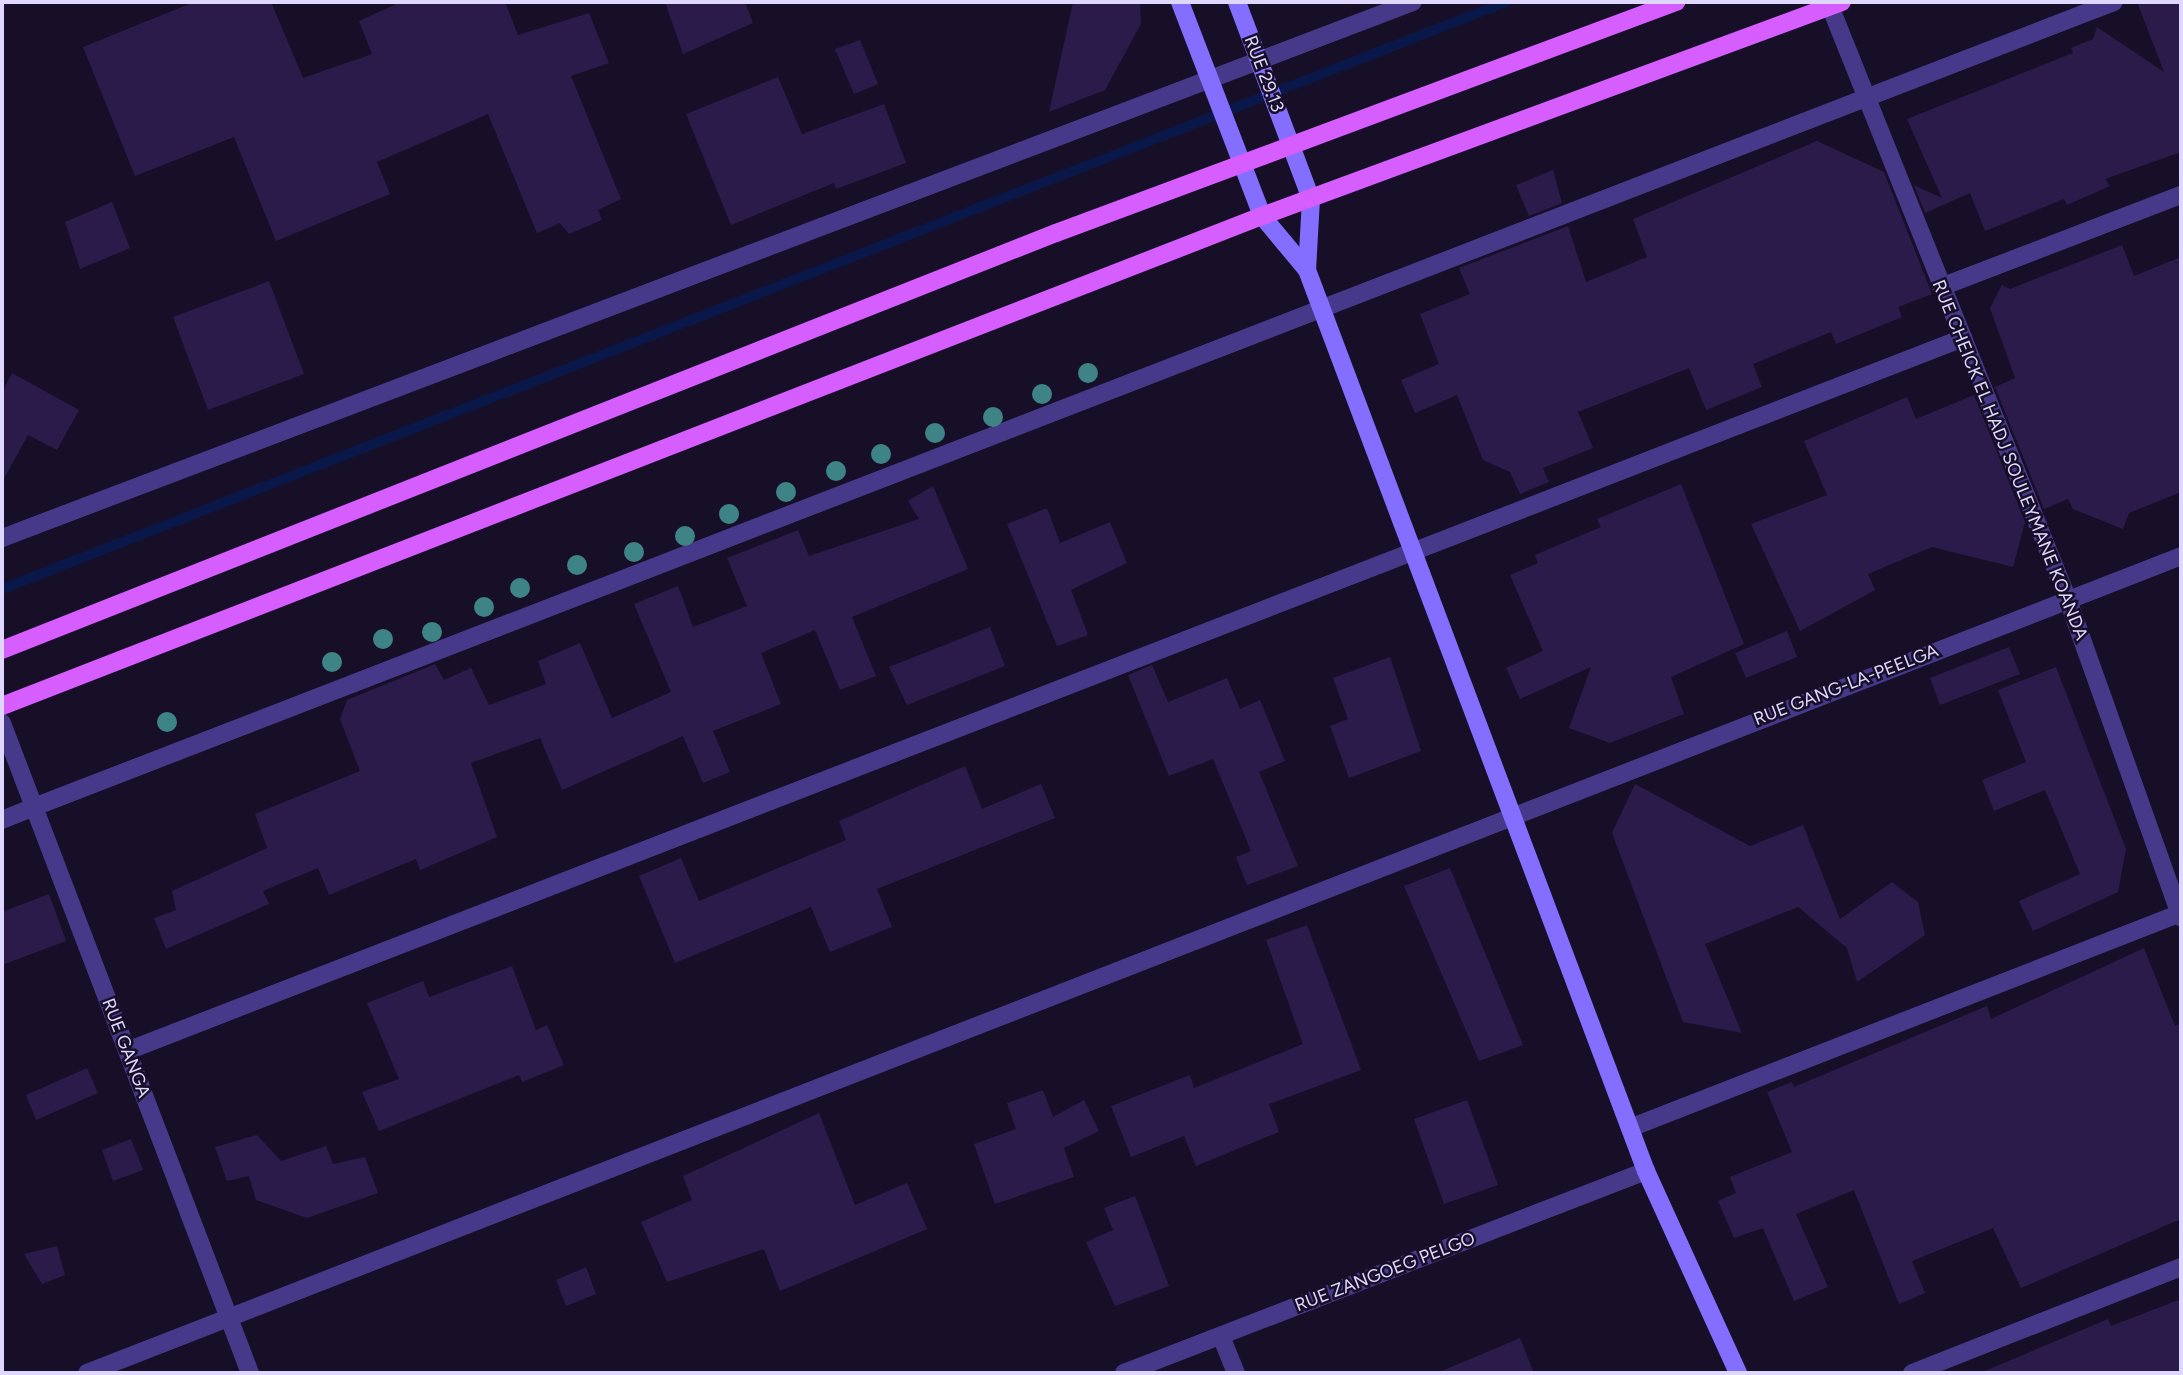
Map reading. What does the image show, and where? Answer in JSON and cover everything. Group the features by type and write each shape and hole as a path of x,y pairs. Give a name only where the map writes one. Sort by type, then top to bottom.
{"main road":[{"path":"1180,2 1262,216 1307,270 1646,1171 1738,1373"},
{"name":"RUE 29.13","path":"1237,2 1311,199"},
{"path":"2,650 1243,164 1676,2"},
{"path":"2,706 1262,216 1836,4"},
{"path":"1307,270 1311,199"}],"street":[{"path":"2,538 1209,77 1413,2"},
{"path":"2,820 2114,2"},
{"name":"RUE CHEICK EL HADJ SOULEYMANE KOANDA","path":"1836,4 1866,98 2068,600 2181,915"},
{"path":"1941,287 2181,195"},
{"path":"127,1051 1963,338"},
{"name":"RUE GANG-LA-PEELGA","path":"87,1373 1510,813 2181,556"},
{"name":"RUE GANGA","path":"2,723 250,1373"},
{"path":"1630,1128 2181,915"},
{"name":"RUE ZANGOEG PELGO","path":"1124,1373 1646,1171"},
{"path":"1912,1373 2181,1266"},
{"path":"1221,1336 1236,1373"}],"building":[{"path":"194,2 271,2 303,78 372,54 359,21 401,2 505,2 518,35 589,13 609,63 571,76 621,199 598,210 602,220 569,234 560,223 537,233 488,114 377,162 390,194 276,241 234,137 135,176 83,47"},
{"path":"665,2 745,2 753,23 683,54"},
{"path":"1073,2 1140,2 1141,24 1105,90 1049,112"},
{"path":"2137,2 2181,2 2181,152 2105,179 2110,186 2067,205 2064,199 1985,231 1970,193 1925,213 1914,185 1942,198 1907,119 2073,53 2071,48 2093,39 2097,27 2164,72"},
{"path":"860,40 878,84 854,94 835,49"},
{"path":"778,77 802,134 884,104 906,163 836,189 834,183 731,225 686,114"},
{"path":"1817,141 1884,172 1932,294 1898,307 1902,317 1836,344 1831,332 1753,364 1762,387 1706,410 1689,368 1578,412 1593,448 1543,468 1549,482 1520,494 1510,472 1483,460 1457,395 1415,413 1401,380 1439,364 1420,314 1470,294 1459,268 1568,226 1586,282 1647,257 1633,219"},
{"path":"1553,170 1562,203 1529,216 1516,185"},
{"path":"112,202 130,248 80,269 65,222"},
{"path":"2122,245 2134,276 2181,257 2181,492 2129,513 2123,529 2073,509 2068,499 2044,509 1995,387 2015,378 1990,308 2002,285 2010,289"},
{"path":"269,281 304,374 208,410 173,317"},
{"path":"12,373 79,410 57,450 28,435 2,482 2,393"},
{"path":"1974,395 2025,522 2013,567 1932,547 1868,574 1875,590 1800,631 1751,524 1827,495 1804,441 1907,397 1916,419"},
{"path":"1681,484 1744,644 1671,677 1684,714 1610,743 1569,728 1591,667 1520,699 1506,668 1543,651 1510,575 1538,563 1535,555 1601,527 1597,519"},
{"path":"933,486 968,569 852,617 876,676 840,690 815,630 761,653 781,704 713,731 730,772 703,783 683,736 562,790 540,738 471,763 497,837 420,870 416,859 329,895 318,868 263,891 269,904 166,949 154,918 176,910 172,891 267,848 255,814 360,771 340,719 347,700 435,664 444,680 471,668 489,705 546,684 538,661 580,643 612,718 671,692 634,604 678,586 693,627 747,606 727,558 798,530 809,556 919,519 908,501"},
{"path":"1047,508 1060,543 1110,522 1127,563 1071,590 1088,635 1057,646 1007,524"},
{"path":"990,627 1005,666 907,705 889,667"},
{"path":"1787,631 1797,657 1746,678 1735,653"},
{"path":"2009,647 2020,674 1940,705 1930,678"},
{"path":"1390,657 1421,751 1349,778 1330,726 1348,719 1333,678"},
{"path":"1152,665 1168,702 1227,678 1240,709 1260,700 1285,761 1259,772 1298,866 1247,885 1236,857 1251,851 1213,759 1169,776 1128,675"},
{"path":"2056,667 2126,849 2118,892 2033,931 2019,901 2080,874 2045,790 1994,811 1982,780 2026,762 1998,690"},
{"path":"965,766 982,809 1041,784 1055,818 877,889 892,927 830,952 811,907 675,963 639,876 681,858 699,901 846,840 839,821"},
{"path":"1635,784 1750,846 1803,825 1840,919 1892,882 1918,902 1925,935 1857,982 1847,948 1798,907 1705,944 1742,1033 1683,1022 1612,833"},
{"path":"1450,868 1523,1045 1479,1061 1404,886"},
{"path":"49,894 66,941 2,965 2,912"},
{"path":"1307,925 1361,1070 1269,1104 1279,1132 1196,1166 1184,1136 1131,1157 1111,1106 1190,1075 1194,1088 1303,1044 1266,940"},
{"path":"2144,948 2175,1026 2181,1023 2181,1219 2021,1288 1993,1228 1912,1261 1925,1293 1899,1304 1854,1190 1796,1214 1828,1287 1794,1301 1763,1228 1734,1238 1718,1201 1736,1193 1730,1177 1792,1152 1767,1092 1792,1082 1794,1087 1987,1006 1991,1019"},
{"path":"512,966 536,1030 547,1025 564,1065 522,1082 519,1075 379,1131 362,1092 399,1079 367,1003 423,981 429,997"},
{"path":"87,1068 98,1093 36,1120 26,1095"},
{"path":"1043,1090 1053,1117 1084,1100 1099,1131 1064,1148 1074,1177 995,1204 974,1144 1016,1129 1007,1103"},
{"path":"1467,1100 1498,1185 1444,1204 1414,1119"},
{"path":"819,1113 855,1205 907,1183 927,1229 780,1291 764,1249 667,1282 641,1222 692,1200 683,1176"},
{"path":"257,1135 281,1161 326,1146 333,1164 365,1157 378,1193 307,1218 256,1200 249,1176 227,1181 215,1147"},
{"path":"131,1139 143,1170 113,1181 102,1150"},
{"path":"1135,1196 1169,1286 1115,1306 1086,1242 1113,1230 1104,1208"},
{"path":"57,1246 65,1275 42,1284 24,1254"},
{"path":"586,1267 596,1294 566,1306 556,1280"},
{"path":"2181,1299 2181,1373 1980,1373 2108,1319 2111,1326"},
{"path":"1520,1338 1534,1373 1437,1373"}],"waterway":[{"path":"2,589 1506,2"}]}
